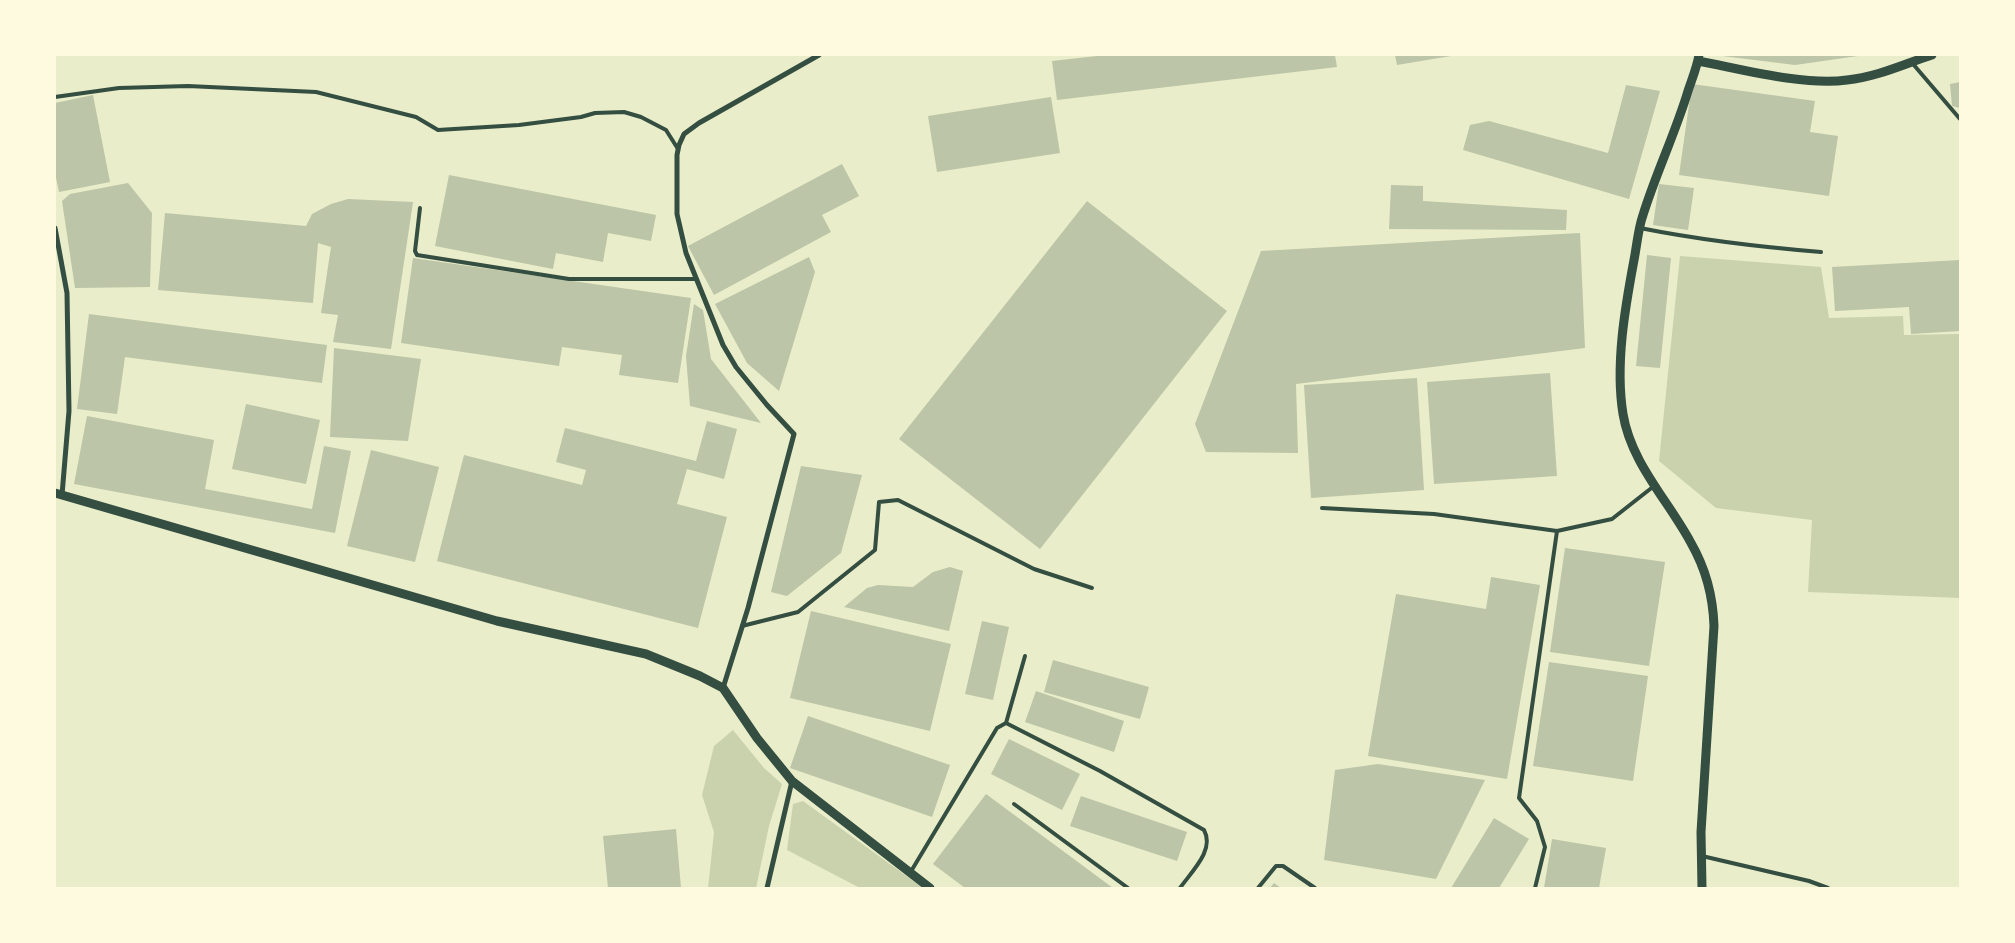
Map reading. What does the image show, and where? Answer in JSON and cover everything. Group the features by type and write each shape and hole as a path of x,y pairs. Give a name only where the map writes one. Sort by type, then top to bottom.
{"street":[{"path":"722,688 742,626 794,434 736,367 723,344 696,279 686,254 677,214 678,149 684,134 699,123 819,55"},
{"path":"1702,888 1701,832 1714,626 1710,587 1692,543 1643,468 1628,437 1623,412 1621,386 1622,339 1642,216 1678,126 1698,58 1755,72 1823,81 1846,81 1870,76 1932,55"},
{"path":"55,228 67,293 69,411 59,494 497,621 646,654 700,676 722,688 757,738 792,781 930,888"},
{"path":"767,888 792,781"}],"lane":[{"path":"1911,62 1960,119"},
{"path":"55,97 119,88 188,86 316,92 416,117 438,130 519,125 581,117 595,113 624,112 641,117 666,130 678,149"},
{"path":"420,208 417,255 569,279 696,279"},
{"path":"1640,228 1746,246 1821,252"},
{"path":"1322,508 1434,514 1557,531 1612,518 1655,486"},
{"path":"742,626 798,612 875,550 879,502 898,500 1034,569 1092,588"},
{"path":"1535,888 1545,847 1537,821 1520,798 1557,531"},
{"path":"910,873 998,728 1006,723 1025,656"},
{"path":"1006,723 1100,771 1204,830 1209,838 1208,848 1180,888"},
{"path":"1014,804 1128,888"},
{"path":"1702,856 1809,881 1828,888"},
{"path":"1258,888 1276,866 1283,866 1314,888"}],"green space":[{"path":"1680,256 1821,267 1829,318 1903,316 1904,335 1960,334 1960,598 1808,592 1812,520 1716,508 1659,461"},
{"path":"733,730 764,768 782,784 769,826 756,888 708,888 714,832 702,795 714,746"},
{"path":"803,801 923,888 860,888 787,850 793,804"}],"building":[{"path":"1106,55 1335,55 1337,67 1057,100 1052,61"},
{"path":"1395,55 1451,55 1451,56 1397,65"},
{"path":"1714,55 1858,55 1858,56 1795,65"},
{"path":"1960,82 1960,108 1952,106 1950,84"},
{"path":"1692,84 1815,101 1810,132 1838,136 1829,196 1679,175"},
{"path":"1626,85 1660,91 1629,199 1463,150 1470,125 1489,121 1608,153"},
{"path":"93,95 110,182 59,192 55,173 55,103"},
{"path":"1051,97 1060,153 937,172 928,116"},
{"path":"842,164 859,196 822,215 831,232 714,295 688,246"},
{"path":"449,175 656,215 651,241 608,233 603,262 556,253 553,269 435,246"},
{"path":"128,183 152,213 150,287 75,288 62,201 70,194"},
{"path":"1659,184 1694,188 1688,230 1653,225"},
{"path":"1391,185 1423,186 1423,201 1567,210 1566,230 1389,229"},
{"path":"348,199 413,202 391,349 333,342 338,315 321,313 331,247 318,243 313,303 158,290 165,213 306,226 312,214 331,204"},
{"path":"1087,201 1227,311 1040,549 899,439"},
{"path":"1580,233 1585,348 1296,384 1298,453 1206,452 1195,424 1261,251"},
{"path":"1647,255 1671,258 1660,368 1636,366"},
{"path":"809,257 815,272 779,391 747,363 715,304"},
{"path":"413,258 691,298 678,383 619,375 622,355 562,347 559,366 401,343"},
{"path":"1960,260 1960,331 1911,334 1909,307 1835,311 1832,267"},
{"path":"694,304 703,310 711,359 761,423 690,406 686,356"},
{"path":"89,314 327,345 322,383 125,357 117,414 77,409"},
{"path":"334,348 421,359 408,441 330,437"},
{"path":"1550,373 1557,476 1434,484 1427,382"},
{"path":"1417,378 1424,490 1311,498 1304,385"},
{"path":"246,404 320,420 306,484 232,469"},
{"path":"87,416 214,440 205,489 312,509 324,446 351,451 335,533 74,484"},
{"path":"707,421 737,429 724,479 687,469 677,504 727,517 698,628 437,561 464,455 582,485 586,470 556,462 565,428 696,461"},
{"path":"371,450 439,467 415,562 347,546"},
{"path":"801,466 862,475 841,553 787,596 771,592"},
{"path":"1565,548 1665,562 1649,666 1550,652"},
{"path":"950,567 963,571 949,631 844,607 867,588 878,585 913,587 933,572"},
{"path":"1491,577 1540,585 1507,779 1368,756 1396,594 1486,609"},
{"path":"811,611 951,644 930,731 790,698"},
{"path":"982,621 1009,627 993,700 965,694"},
{"path":"1053,660 1149,687 1140,719 1044,692"},
{"path":"1549,662 1648,676 1633,781 1533,766"},
{"path":"1036,691 1124,721 1114,752 1025,722"},
{"path":"808,716 950,765 932,817 790,768"},
{"path":"1009,739 1080,774 1062,810 991,774"},
{"path":"1378,764 1485,780 1436,879 1324,860 1335,770"},
{"path":"986,794 1113,888 965,888 933,864"},
{"path":"1081,796 1187,832 1177,861 1070,826"},
{"path":"1494,818 1529,839 1499,888 1451,888"},
{"path":"676,829 681,888 608,888 603,836"},
{"path":"1552,839 1606,848 1599,888 1544,888"},
{"path":"1274,883 1281,888 1270,888"}]}
